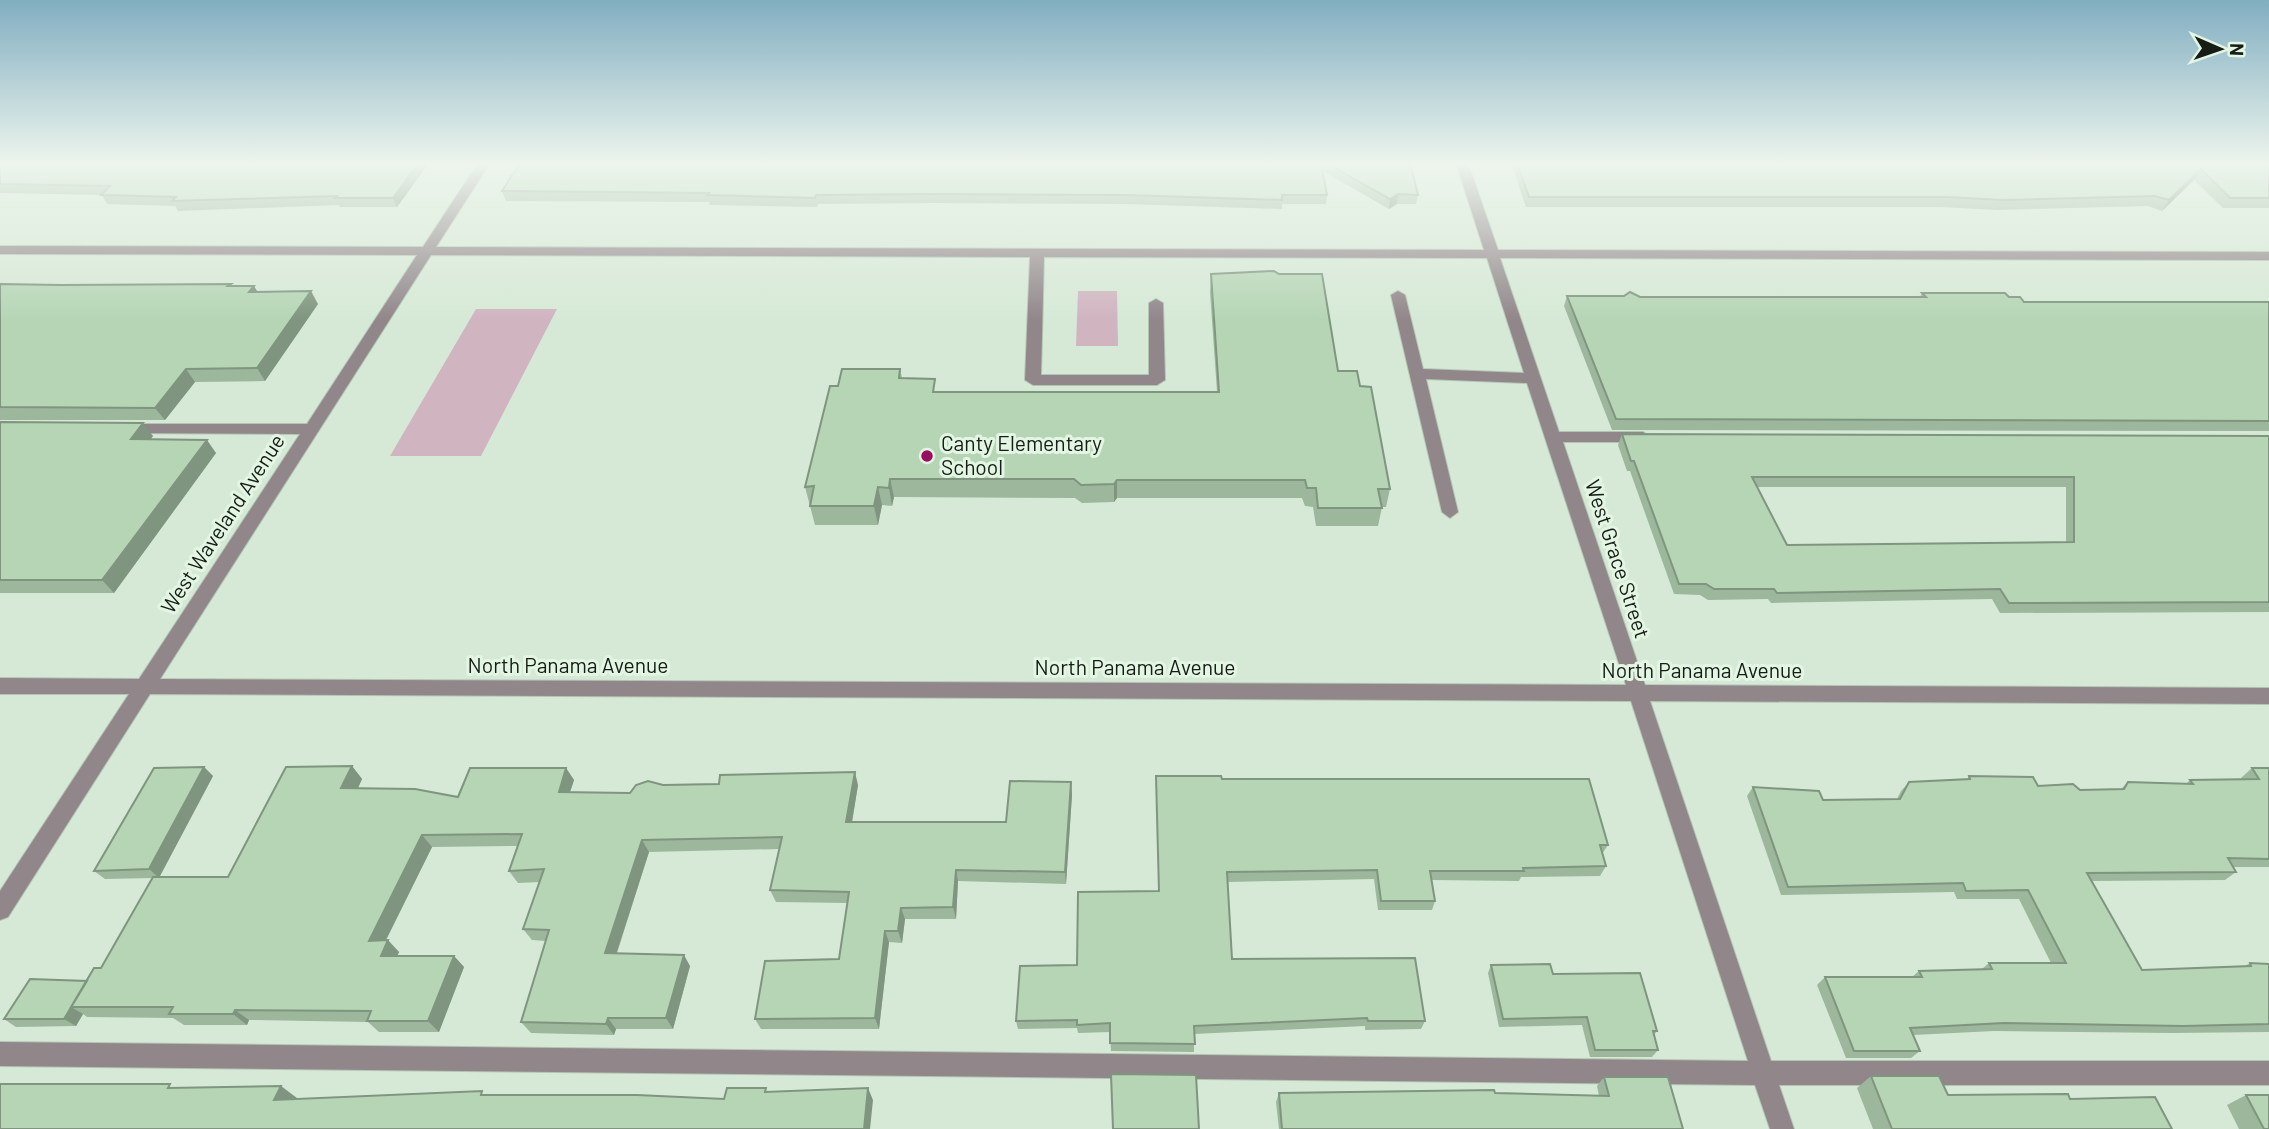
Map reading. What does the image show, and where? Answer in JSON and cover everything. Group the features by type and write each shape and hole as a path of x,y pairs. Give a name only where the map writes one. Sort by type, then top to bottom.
{"street":[{"name":"West Waveland Avenue","path":"0,910 449,216"},
{"name":"West Grace Street","path":"1479,216 1782,1129"},
{"path":"0,250 2269,256"},
{"path":"1037,253 1033,380 1157,380 1156,303"},
{"path":"1398,295 1450,512"},
{"path":"1416,374 1533,377"},
{"path":"108,428 311,429"},
{"path":"1553,437 1663,437"},
{"name":"North Panama Avenue","path":"0,686 2269,696"},
{"path":"0,1054 1763,1073 2269,1073"}],"shaded area":[{"path":"1078,291 1117,291 1118,346 1076,346"},
{"path":"476,309 557,309 481,456 390,456"}],"building":[{"path":"1274,271 1279,274 1322,274 1338,371 1357,371 1360,386 1371,387 1390,489 1378,489 1382,508 1318,508 1316,488 1307,488 1305,480 1117,480 1114,484 1081,485 1074,479 890,479 889,488 878,487 874,506 810,506 814,486 805,487 830,386 838,386 842,369 900,369 899,378 935,379 933,392 1219,392 1211,274"},
{"path":"0,284 231,284 228,286 254,286 249,292 311,291 257,368 186,369 155,408 0,407"},
{"path":"1630,292 1640,297 1926,297 1922,293 2005,293 2009,297 2020,297 2024,302 2269,302 2269,421 1616,419 1567,296 1624,296"},
{"path":"0,422 143,423 131,439 207,440 102,580 0,580"},
{"path":"1622,434 2269,436 2269,602 2009,603 2000,589 1777,593 1774,589 1714,589 1706,584 1679,584 1634,461 1631,461","holes":["1752,477 2074,477 2074,542 1787,545"]},
{"path":"352,766 341,788 415,789 458,797 470,768 566,768 559,792 630,793 636,785 648,781 663,785 719,784 720,775 855,772 846,822 1006,822 1010,781 1071,782 1065,872 956,870 953,907 901,908 898,931 885,931 875,1018 755,1019 765,961 839,959 849,892 770,890 782,837 642,840 605,953 684,955 666,1018 608,1018 606,1024 521,1022 549,930 523,929 544,869 509,871 522,834 422,835 369,941 388,940 381,956 454,956 428,1021 367,1021 371,1011 235,1010 233,1014 169,1014 173,1007 71,1007 94,968 101,968 153,877 228,877 286,767"},
{"path":"204,767 149,869 94,871 154,768"},
{"path":"2252,768 2269,768 2269,859 2228,858 2236,872 2087,873 2142,970 2269,964 2269,1024 2183,1026 2004,1023 1910,1028 1920,1051 1854,1051 1825,977 1922,977 1919,971 1992,969 1989,963 2066,963 2028,890 1966,891 1963,883 1788,887 1753,787 1819,791 1823,800 1900,799 1909,782 1970,779 1969,776 2033,777 2038,786 2073,784 2080,790 2124,789 2128,782 2193,784 2190,780 2259,779"},
{"path":"1156,776 1221,776 1222,779 1589,779 1608,845 1600,845 1606,866 1523,868 1524,871 1430,871 1435,901 1381,901 1377,870 1227,872 1232,959 1415,958 1425,1021 1368,1021 1367,1018 1194,1026 1195,1044 1110,1043 1110,1023 1077,1025 1077,1020 1016,1021 1020,966 1077,965 1078,892 1159,891"},
{"path":"1550,964 1553,974 1640,973 1657,1031 1653,1031 1658,1050 1595,1050 1587,1017 1503,1019 1491,965"},
{"path":"30,979 87,981 64,1019 4,1019"},
{"path":"1111,1074 1196,1075 1199,1129 1113,1129"},
{"path":"1871,1076 1939,1076 1948,1095 2068,1094 2070,1099 2155,1097 2172,1129 1892,1129"},
{"path":"1604,1077 1668,1077 1683,1129 1282,1129 1279,1093 1494,1090 1495,1093 1609,1096"},
{"path":"0,1084 170,1084 168,1088 281,1086 274,1100 482,1091 481,1095 637,1095 724,1099 727,1088 766,1088 765,1092 868,1088 864,1129 0,1129"},
{"path":"2246,1095 2269,1095 2269,1129 2264,1129"}],"place":[{"name":"Canty Elementary School","path":"927,456"}]}
